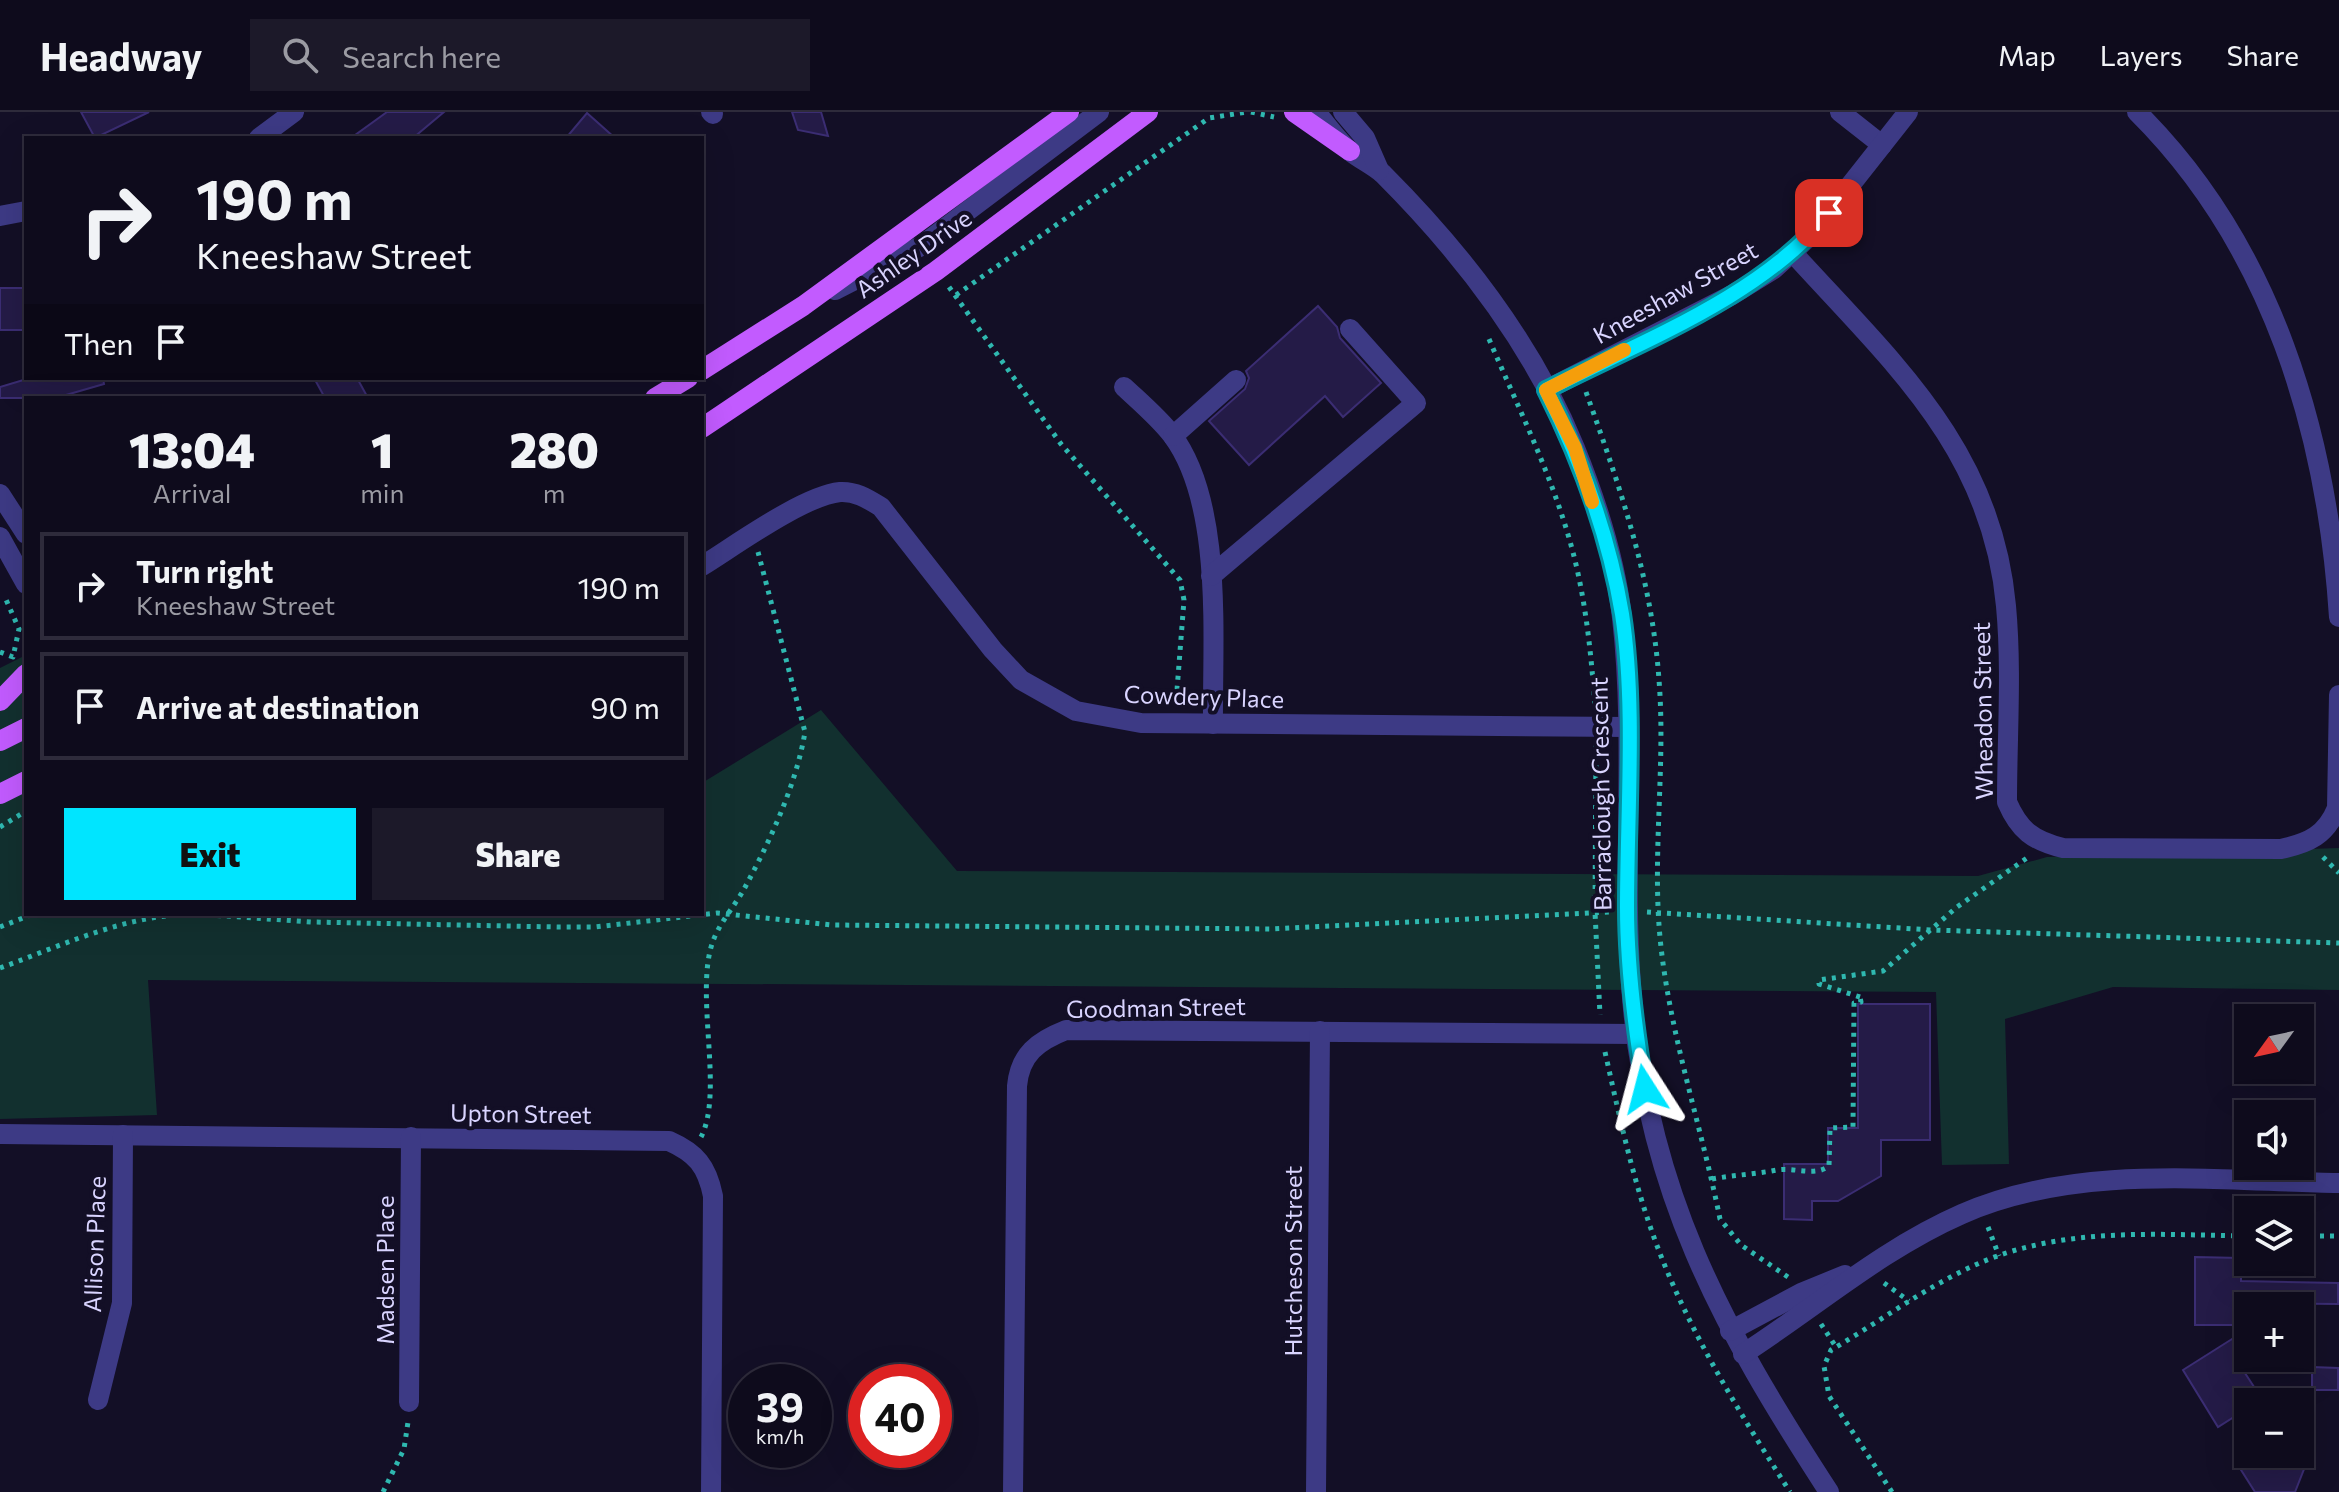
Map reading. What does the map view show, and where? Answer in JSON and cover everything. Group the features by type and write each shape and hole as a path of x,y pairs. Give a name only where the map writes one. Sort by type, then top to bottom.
{"main road":[{"name":"Ashley Drive","path":"704,369 803,306 1069,112"},
{"name":"Ashley Drive","path":"704,427 936,271 1147,113"},
{"path":"1290,117 1350,151"},
{"path":"658,396 685,380"},
{"path":"0,701 24,676"},
{"path":"0,741 24,729"},
{"path":"0,794 24,782"}],"street":[{"path":"803,306 921,246 1099,112"},
{"name":"Barraclough Crescent","path":"1316,112 1350,151 1379,170 1442,237 1499,311 1546,390 1575,448 1622,615 1628,727 1627,912 1636,1034 1650,1116 1685,1234 1730,1331 1829,1492"},
{"name":"Barraclough Crescent","path":"1343,112 1365,138 1379,170"},
{"path":"1840,112 1882,145"},
{"name":"Kneeshaw Street","path":"1546,390 1732,295 1793,253 1908,112"},
{"path":"2137,112 2179,159 2230,234 2290,358 2317,446 2334,538 2339,617"},
{"path":"263,136 287,125"},
{"path":"0,216 24,211"},
{"name":"Wheadon Street","path":"1793,253 1910,382 1948,431 1976,485 1996,544 2006,607 2007,802 2015,822 2040,842"},
{"path":"1211,576 1416,403 1350,329"},
{"path":"1173,436 1236,380"},
{"path":"1124,387 1173,436 1202,497 1211,576 1213,724"},
{"name":"Cowdery Place","path":"704,565 812,500 841,492 859,494 881,507 993,650 1037,692 1076,711 1118,721 1173,724 1628,727"},
{"path":"0,494 24,531"},
{"path":"0,537 24,580"},
{"path":"2040,842 2063,848 2266,849 2306,844 2331,822 2337,808 2339,695"},
{"name":"Goodman Street","path":"1013,1492 1017,1086 1018,1071 1030,1050 1042,1039 1066,1030 1636,1034"},
{"name":"Hutcheson Street","path":"1316,1492 1320,1031"},
{"name":"Upton Street","path":"0,1134 669,1141 689,1150"},
{"name":"Allison Place","path":"98,1400 122,1303 123,1135"},
{"name":"Madsen Place","path":"409,1402 411,1137"},
{"path":"689,1150 709,1175 713,1196 711,1492"},
{"path":"1743,1354 1812,1309 1867,1266 1909,1241 1981,1207 2044,1188 2099,1181 2339,1183"},
{"path":"1730,1331 1801,1293 1867,1266"}],"path":[{"path":"956,295 1209,118 1249,112 1290,117"},
{"path":"936,271 1061,444 1180,580 1184,600 1173,724"},
{"path":"1488,337 1538,451 1570,539 1592,662 1596,709"},
{"path":"1579,373 1627,505 1653,622 1659,681 1660,913 1665,980 1720,1219 1727,1230 1762,1262 1792,1279"},
{"path":"689,1150 703,1134 708,1110 707,972 712,943 774,825 800,759 805,732 764,567 748,538"},
{"path":"0,585 19,629 13,657 0,652"},
{"path":"1596,744 1595,912 1599,1007"},
{"path":"0,827 24,812"},
{"path":"1712,1179 1766,1175 1777,1170 1823,1171 1829,1166 1830,1128 1853,1127 1854,1003 1861,1002 1860,997 1819,984 1819,980 1883,971 1957,907 2033,855 2040,842"},
{"path":"224,916 311,922 570,927 729,914 832,925 1210,930 1411,925 1595,912"},
{"path":"1660,913 1931,930 2339,943"},
{"path":"0,927 28,916"},
{"path":"0,968 121,924 154,916"},
{"path":"1981,1207 1999,1256"},
{"path":"1892,1492 1829,1396 1824,1366 1831,1350 1909,1301 1999,1256 2051,1242 2103,1235 2234,1236"},
{"path":"2314,1236 2339,1236"},
{"path":"1884,1283 1909,1301"},
{"path":"383,1492 408,1437 409,1402"}],"green space":[{"path":"24,656 24,916 704,916 704,782 821,710 957,871 1978,876 2047,857 2339,848 2339,990 2113,987 2005,1019 2009,1164 1942,1165 1936,992 148,980 157,1115 0,1119 0,668"}],"building":[{"path":"81,112 149,112 99,136 94,136"},
{"path":"387,112 444,112 415,136 354,136"},
{"path":"792,112 821,112 828,136 798,130"},
{"path":"587,113 613,136 568,136"},
{"path":"0,288 24,288 24,330 0,330"},
{"path":"1318,306 1337,327 1340,338 1381,383 1343,417 1325,396 1249,465 1209,421 1245,389 1249,378 1246,371"},
{"path":"24,380 103,380 104,384 66,396 24,398 0,398 0,387"},
{"path":"315,380 358,380 367,396 324,396"},
{"path":"1858,1004 1930,1004 1930,1140 1881,1140 1881,1176 1838,1201 1812,1201 1812,1220 1784,1219 1784,1164 1828,1164 1828,1128 1858,1128"},
{"path":"2195,1257 2234,1258 2234,1276 2241,1276 2241,1281 2338,1283 2338,1304 2314,1304 2314,1292 2234,1292 2234,1325 2195,1325"},
{"path":"2234,1338 2234,1372 2244,1372 2255,1388 2234,1388 2234,1417 2218,1427 2183,1370"},
{"path":"2314,1367 2338,1368 2338,1390 2312,1388"},
{"path":"2240,1468 2304,1468 2295,1492 2255,1492"}],"slow traffic":[{"path":"1592,502 1575,448 1546,390 1624,350"}],"route":[{"path":"1645,1089 1631,988 1627,912 1628,727 1622,615 1602,530 1575,448 1546,390 1732,295 1774,269 1811,235 1829,213"}]}
